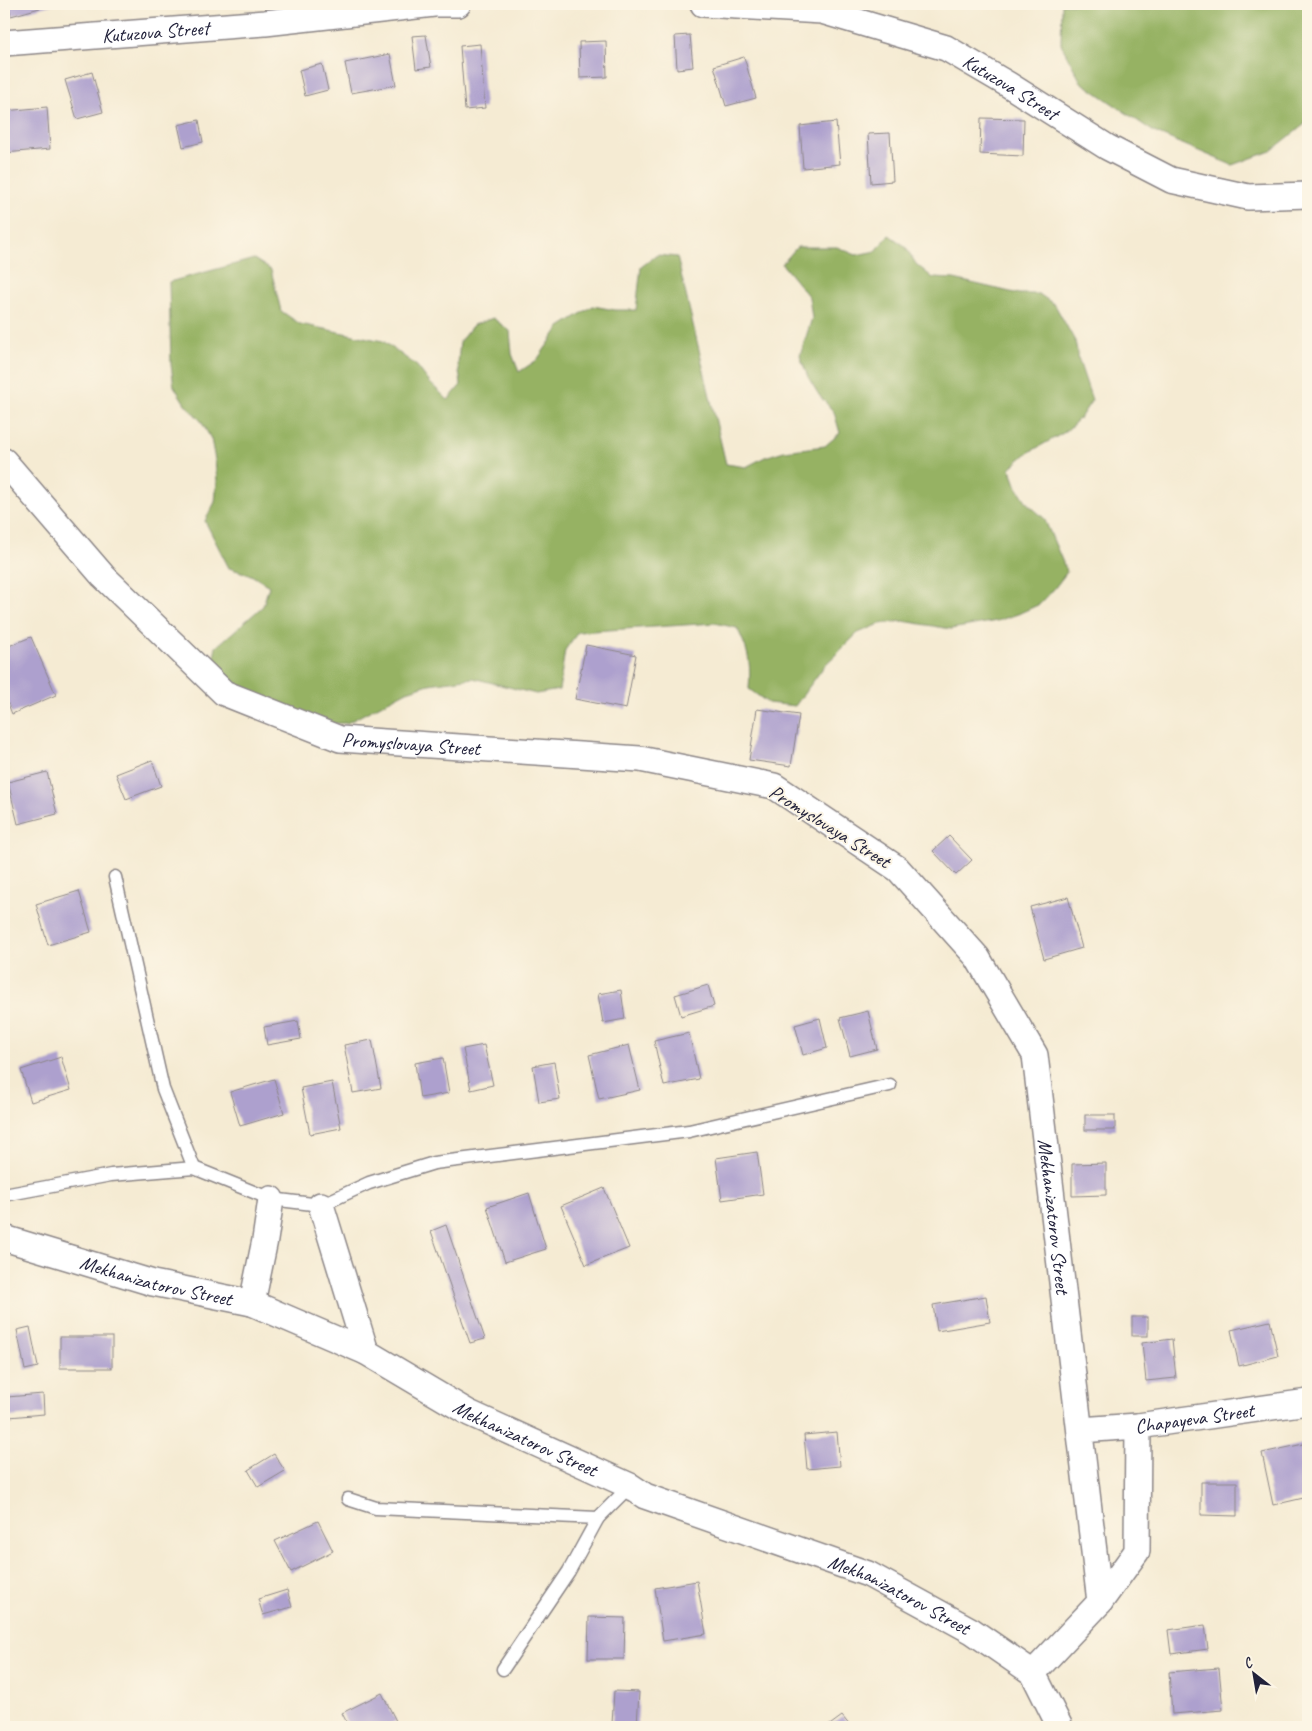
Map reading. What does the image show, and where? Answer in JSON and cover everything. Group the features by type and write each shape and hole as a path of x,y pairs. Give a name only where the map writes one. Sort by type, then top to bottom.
{"street":[{"name":"Kutuzova Street","path":"4,43 265,23 434,4 458,4"},
{"name":"Kutuzova Street","path":"703,4 822,11 946,48 1107,147 1171,180 1248,197 1308,195"},
{"name":"Promyslovaya Street","path":"4,461 103,576 224,693 340,739 640,759 774,786 898,869"},
{"name":"Mekhanizatorov Street","path":"898,869 977,957 1035,1055 1100,1602"},
{"path":"252,1303 271,1199"},
{"path":"321,1205 366,1352"},
{"name":"Mekhanizatorov Street","path":"4,1238 154,1283 252,1303 366,1352 469,1414 630,1486 646,1496 868,1574 972,1631 1033,1674 1060,1727"},
{"name":"Chapayeva Street","path":"1080,1430 1138,1426 1308,1402"},
{"path":"1033,1674 1100,1602 1137,1551 1138,1426"}],"lane":[{"path":"115,877 163,1089 194,1168"},
{"path":"4,1195 111,1175 194,1168 271,1199 321,1205 368,1183 434,1163 689,1131 890,1085"},
{"path":"503,1670 569,1571 598,1518 630,1486"},
{"path":"348,1499 376,1508 598,1518"}],"green space":[{"path":"1062,4 1308,4 1308,98 1305,124 1271,151 1232,165 1154,132 1081,82 1061,44"},
{"path":"889,235 905,246 916,264 933,278 954,279 1019,294 1039,294 1055,305 1075,341 1079,361 1092,400 1080,418 1065,432 1026,454 1010,468 1017,487 1028,504 1044,518 1067,572 1040,604 997,621 951,629 903,621 880,624 858,633 825,665 795,706 768,703 749,689 750,671 748,657 737,628 715,623 578,632 565,650 559,690 536,694 473,678 429,684 407,691 347,723 325,724 258,699 212,667 216,647 263,606 269,586 251,575 229,568 205,521 215,502 217,481 215,460 211,439 201,421 185,404 174,386 171,365 169,282 254,259 271,270 281,311 300,324 383,341 417,366 430,383 448,400 461,385 458,364 460,341 473,325 493,318 510,331 512,354 519,372 537,360 560,327 593,306 615,310 636,310 641,267 657,255 677,257 726,464 746,467 765,457 784,451 825,446 840,433 834,412 819,395 808,377 800,356 812,318 809,297 782,264 797,247 837,247 856,255 876,251"}],"building":[{"path":"8,4 54,4 11,16"},
{"path":"426,35 431,67 416,69 412,36"},
{"path":"690,35 693,67 677,69 675,36"},
{"path":"606,41 607,77 580,78 579,42"},
{"path":"480,44 485,108 465,110 460,46"},
{"path":"390,54 396,85 351,93 345,63"},
{"path":"744,57 756,98 726,106 714,66"},
{"path":"322,64 328,90 305,96 299,70"},
{"path":"92,72 103,112 77,119 65,80"},
{"path":"47,107 50,149 4,153 4,111"},
{"path":"981,118 1024,119 1023,156 980,154"},
{"path":"199,120 203,142 183,147 178,125"},
{"path":"836,122 840,164 803,168 800,126"},
{"path":"890,133 893,181 871,183 868,134"},
{"path":"31,637 56,695 12,714 4,694 4,648"},
{"path":"586,645 636,655 626,709 575,699"},
{"path":"757,709 799,715 791,766 749,760"},
{"path":"152,760 161,786 126,799 116,774"},
{"path":"47,772 57,814 18,824 8,782"},
{"path":"949,836 972,860 956,875 933,851"},
{"path":"79,891 91,932 48,945 36,904"},
{"path":"1068,897 1082,948 1044,959 1030,907"},
{"path":"708,985 714,1006 681,1016 675,995"},
{"path":"621,990 625,1019 603,1023 598,994"},
{"path":"868,1011 877,1049 850,1056 840,1018"},
{"path":"820,1018 827,1048 803,1055 795,1025"},
{"path":"298,1021 301,1039 267,1045 264,1027"},
{"path":"689,1033 699,1079 664,1086 654,1041"},
{"path":"372,1040 381,1088 353,1093 344,1045"},
{"path":"484,1045 493,1085 471,1090 463,1049"},
{"path":"629,1045 640,1090 599,1099 589,1055"},
{"path":"61,1057 71,1090 31,1102 21,1070"},
{"path":"443,1058 449,1093 420,1098 415,1063"},
{"path":"554,1062 560,1099 539,1102 533,1066"},
{"path":"274,1079 284,1113 240,1126 230,1092"},
{"path":"332,1082 341,1128 310,1134 301,1088"},
{"path":"1085,1115 1115,1115 1115,1130 1085,1130"},
{"path":"757,1152 763,1194 722,1200 716,1158"},
{"path":"1106,1163 1106,1195 1072,1196 1072,1164"},
{"path":"604,1188 629,1248 586,1265 561,1206"},
{"path":"529,1193 546,1249 505,1262 487,1207"},
{"path":"446,1225 485,1339 470,1343 431,1231"},
{"path":"986,1296 990,1322 937,1331 933,1305"},
{"path":"1132,1317 1148,1317 1148,1336 1132,1336"},
{"path":"1270,1321 1278,1356 1239,1366 1231,1330"},
{"path":"30,1327 38,1367 25,1370 17,1330"},
{"path":"60,1337 112,1337 112,1368 60,1368"},
{"path":"1172,1339 1176,1378 1146,1381 1142,1343"},
{"path":"43,1394 44,1414 9,1417 7,1397"},
{"path":"837,1432 840,1466 807,1469 804,1435"},
{"path":"1308,1443 1308,1497 1273,1505 1262,1453"},
{"path":"274,1454 285,1471 258,1487 248,1470"},
{"path":"1201,1482 1237,1482 1237,1516 1201,1515"},
{"path":"318,1521 333,1551 291,1572 275,1541"},
{"path":"697,1581 706,1634 663,1641 655,1588"},
{"path":"287,1590 292,1607 263,1615 258,1599"},
{"path":"589,1617 625,1618 624,1659 588,1659"},
{"path":"1205,1625 1208,1649 1171,1654 1168,1630"},
{"path":"1219,1668 1223,1710 1172,1714 1169,1672"},
{"path":"614,1691 639,1692 637,1725 612,1724"},
{"path":"382,1693 396,1721 384,1727 349,1727 342,1713"},
{"path":"842,1716 851,1727 827,1727"}]}
